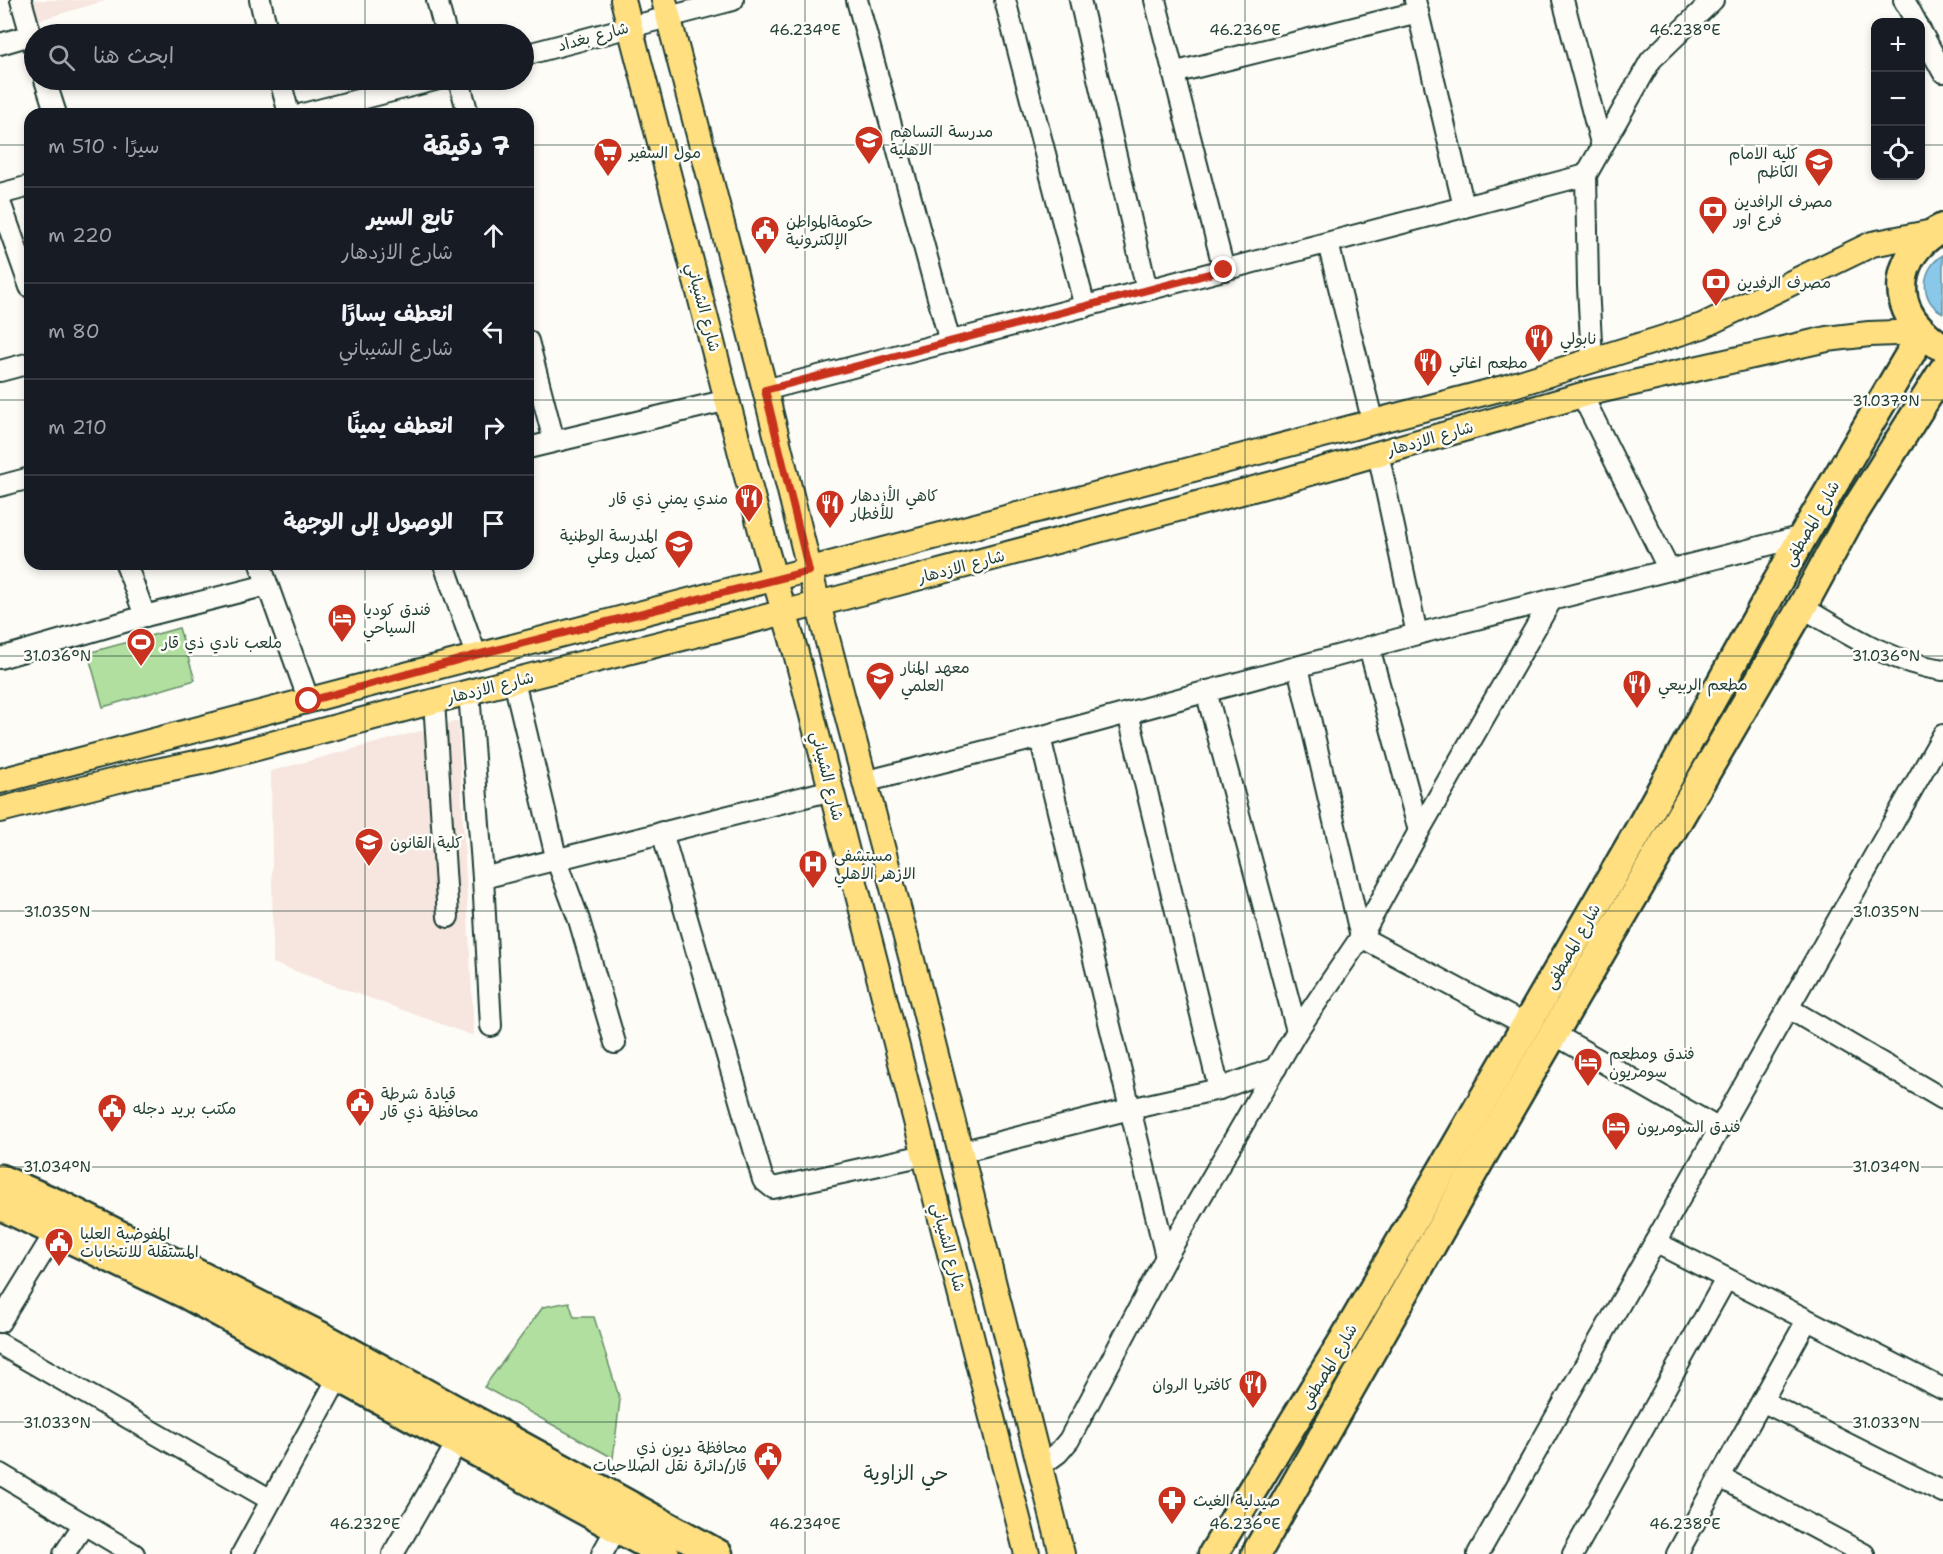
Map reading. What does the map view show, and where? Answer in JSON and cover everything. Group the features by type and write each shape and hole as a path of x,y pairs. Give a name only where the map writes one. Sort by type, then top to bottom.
{"highway":[{"path":"1933,340 1910,319 1903,301 1902,281 1907,262 1918,245 1938,230"},
{"name":"شارع المصطفى","path":"1213,1554 1345,1338 1638,832 1803,536 1933,340"},
{"name":"شارع المصطفى","path":"1256,1554 1802,607 1848,522 1943,371"},
{"path":"0,1179 58,1204 339,1364 458,1441 665,1554"},
{"path":"0,1205 339,1364 718,1554"}],"main road":[{"name":"شارع الشيباني","path":"623,0 774,579 832,789 1027,1554"},
{"name":"شارع الشيباني","path":"666,8 765,390 809,571 913,964 1062,1554"},
{"name":"شارع الازدهار","path":"0,781 1507,387 1702,326 1872,244 1938,230"},
{"name":"شارع الازدهار","path":"0,810 142,774 211,760 818,604 1272,484 1582,395 1827,339 1869,334 1933,340"},
{"path":"1263,452 1272,484"},
{"path":"135,745 142,774"},
{"path":"963,1299 995,1290"}],"street":[{"path":"21,0 28,24"},
{"path":"260,0 266,24"},
{"path":"437,0 443,24"},
{"name":"شارع بغداد","path":"534,52 630,26 666,8 733,0"},
{"path":"857,0 950,342"},
{"path":"1005,0 1085,307"},
{"path":"1080,0 1147,291"},
{"path":"1155,0 1224,270"},
{"path":"1563,0 1602,147"},
{"path":"1592,360 1586,175 1651,60 1712,0"},
{"path":"1904,0 1914,18"},
{"path":"1173,73 1416,6 1464,207"},
{"path":"1925,39 1943,72"},
{"path":"0,44 24,42"},
{"path":"48,90 54,108"},
{"path":"283,90 287,108"},
{"path":"326,108 396,90"},
{"path":"462,90 466,108"},
{"path":"765,390 1586,175"},
{"path":"0,194 24,188"},
{"path":"0,202 24,270"},
{"path":"1328,243 1373,423"},
{"path":"534,364 554,441"},
{"path":"0,371 24,365"},
{"path":"1582,395 1669,570"},
{"path":"534,446 728,400"},
{"path":"1378,453 1417,634"},
{"path":"0,486 24,480"},
{"path":"864,782 1040,737 1417,634 1803,536"},
{"path":"128,570 145,616"},
{"path":"262,570 309,701"},
{"path":"446,570 476,655"},
{"path":"0,658 145,616 267,585"},
{"path":"1039,1467 1058,1453 1069,1440 1166,1257 1297,1031 1361,937 1552,599"},
{"path":"1802,607 1871,647 1922,667 1943,670"},
{"path":"1369,647 1419,831"},
{"path":"1298,667 1361,937 1526,1025"},
{"path":"514,681 557,861 579,920 615,1043"},
{"path":"1206,691 1297,1031"},
{"path":"469,692 483,878 490,1026"},
{"path":"434,701 448,917"},
{"path":"1128,713 1219,1089"},
{"path":"1478,1554 1943,735"},
{"path":"1040,737 1166,1257"},
{"path":"483,878 557,861 832,789"},
{"path":"662,832 762,1180 773,1188 925,1155"},
{"path":"1788,1008 1940,1091"},
{"path":"1554,1034 1719,1129"},
{"path":"960,1152 1219,1089 1276,1068"},
{"path":"0,1322 56,1231"},
{"path":"1655,1242 1943,1389"},
{"path":"1573,1554 1726,1279"},
{"path":"1682,1552 1720,1477 1807,1320"},
{"path":"0,1344 271,1500"},
{"path":"242,1554 339,1364"},
{"path":"1762,1401 1943,1492"},
{"path":"393,1554 458,1441"},
{"path":"1720,1477 1864,1554"},
{"path":"3,1483 84,1524 134,1554"},
{"path":"64,1554 84,1524"},
{"path":"602,1554 617,1527"}],"shaded area":[{"path":"31,0 108,0 36,21"},
{"name":"كلية القانون","path":"458,721 474,1036 273,963 271,771"}],"green space":[{"name":"ملعب نادي ذي قار","path":"179,628 195,680 103,707 88,653"},
{"path":"569,1302 574,1317 594,1317 620,1400 613,1458 484,1387 543,1307"}],"water":[{"path":"1943,255 1943,313 1929,300 1925,284 1930,268"}],"place":[{"name":"مدرسة التساهم الاهلية","path":"869,166"},
{"name":"مول السفير","path":"608,178"},
{"name":"كليه الامام الكاظم","path":"1819,188"},
{"name":"مصرف الرافدين فرع اور","path":"1713,236"},
{"name":"حكومةالمواطن الإلكترونية","path":"765,256"},
{"name":"مصرف الرفدين","path":"1716,308"},
{"name":"نابولي","path":"1539,364"},
{"name":"مطعم اغاتي","path":"1428,388"},
{"name":"مندي يمني ذي قار","path":"749,524"},
{"name":"كاهي الأزدهار للأفطار","path":"830,530"},
{"name":"المدرسة الوطنية كميل وعلي","path":"679,570"},
{"name":"فندق كوديا السياحي","path":"342,644"},
{"name":"ملعب نادي ذي قار","path":"141,668"},
{"name":"معهد المنار العلمي","path":"880,702"},
{"name":"مطعم الربيعي","path":"1637,710"},
{"name":"كلية القانون","path":"369,868"},
{"name":"مستشفى الازهر الاهلي","path":"813,890"},
{"name":"فندق ومطعم سومريون","path":"1588,1088"},
{"name":"قيادة شرطة محافظة ذي قار","path":"360,1128"},
{"name":"مكتب بريد دجله","path":"112,1134"},
{"name":"فندق السومريون","path":"1616,1152"},
{"name":"المفوضية العليا المستقلة للانتخابات","path":"59,1268"},
{"name":"كافتريا الروان","path":"1253,1410"},
{"name":"محافظة ديون ذي قار/دائرة نقل الصلاحيات","path":"768,1482"},
{"name":"صيدلية الغيث","path":"1172,1526"}],"district":[{"name":"حي الزاوية","path":"906,1473"}],"route":[{"path":"309,701 476,655 809,571 765,390 1224,270"}]}
